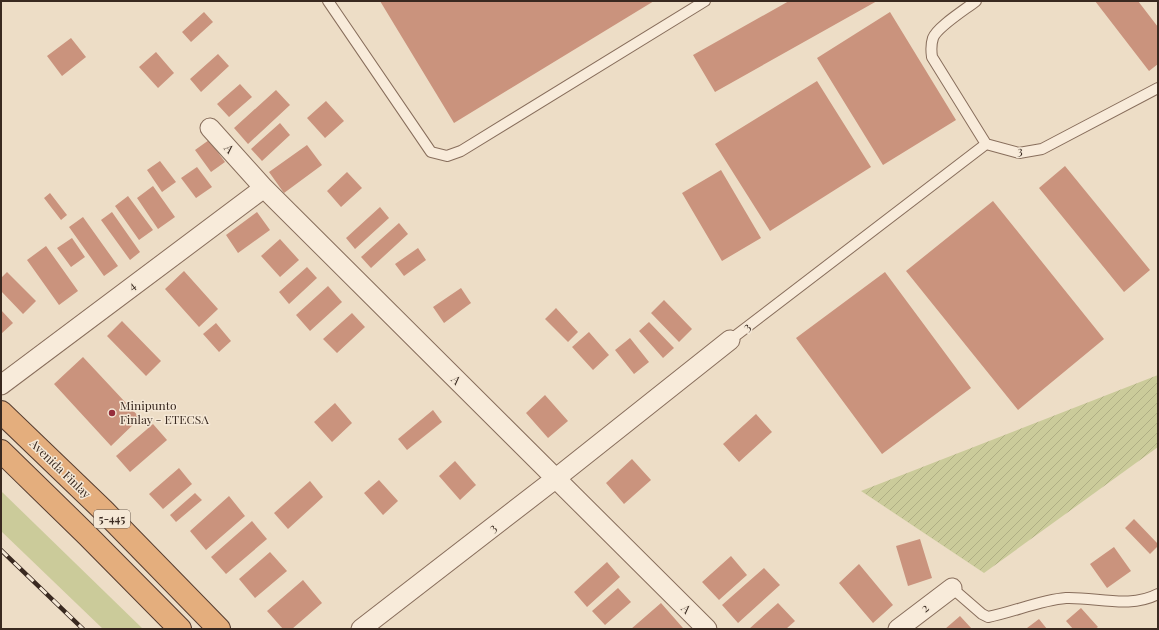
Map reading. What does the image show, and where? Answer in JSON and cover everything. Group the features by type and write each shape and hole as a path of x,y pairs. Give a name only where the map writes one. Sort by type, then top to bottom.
{"highway":[{"name":"Avenida Finlay","path":"1,412 104,511 220,629"},
{"name":"5-445","path":"1,451 180,629"}],"street":[{"name":"A","path":"210,128 264,188 555,480 707,629"},
{"name":"4","path":"1,385 264,188"},
{"name":"3","path":"361,629 555,480 730,340"},
{"name":"2","path":"898,629 952,588"}],"lane":[{"path":"328,1 432,152 447,156 461,151 705,1"},
{"path":"976,1 940,29 934,36 931,50 932,57 986,144"},
{"name":"3","path":"730,340 986,144 1019,152 1042,149 1158,88"},
{"path":"952,588 982,614 988,617 1066,598 1118,602 1148,599 1158,594"}],"green space":[{"path":"1158,375 1158,447 984,573 861,491"},
{"path":"1,491 143,629 103,629 1,531"}],"building":[{"path":"380,1 654,1 454,123"},
{"path":"789,1 877,1 715,92 693,55"},
{"path":"1095,1 1138,1 1158,27 1158,64 1149,71"},
{"path":"204,12 213,22 191,42 182,32"},
{"path":"890,12 956,120 883,165 817,58"},
{"path":"71,38 86,57 62,76 47,56"},
{"path":"156,52 174,73 158,88 139,67"},
{"path":"218,54 229,66 201,92 190,79"},
{"path":"817,81 871,167 770,231 715,144"},
{"path":"240,84 252,97 229,117 217,104"},
{"path":"276,90 290,105 248,144 234,128"},
{"path":"326,101 344,121 325,138 307,118"},
{"path":"280,123 290,135 262,161 251,149"},
{"path":"209,140 225,162 211,172 195,150"},
{"path":"307,145 322,165 284,193 269,172"},
{"path":"160,161 176,182 162,192 147,170"},
{"path":"1065,166 1150,270 1124,292 1039,188"},
{"path":"197,167 212,187 196,198 181,178"},
{"path":"721,170 761,238 722,261 682,193"},
{"path":"347,172 362,188 341,207 327,191"},
{"path":"153,186 175,217 158,229 137,198"},
{"path":"50,193 67,215 61,220 44,198"},
{"path":"128,196 153,230 139,240 115,206"},
{"path":"993,201 1104,339 1018,410 906,271"},
{"path":"380,207 389,218 355,249 346,238"},
{"path":"112,212 140,252 130,260 101,220"},
{"path":"257,212 270,230 238,253 226,235"},
{"path":"83,217 118,266 104,276 69,227"},
{"path":"399,223 408,234 371,268 361,257"},
{"path":"72,238 85,257 71,267 57,248"},
{"path":"280,239 299,260 280,277 261,256"},
{"path":"46,246 78,291 59,305 27,260"},
{"path":"418,248 426,260 404,276 395,264"},
{"path":"307,267 317,278 289,304 279,292"},
{"path":"184,271 218,309 199,327 165,289"},
{"path":"7,272 36,301 23,314 1,291 1,278"},
{"path":"885,272 971,388 882,454 796,338"},
{"path":"328,286 342,302 310,331 296,315"},
{"path":"461,288 471,303 444,323 433,307"},
{"path":"664,300 692,329 679,342 651,313"},
{"path":"556,308 578,332 568,342 545,319"},
{"path":"1,310 13,323 1,334"},
{"path":"352,313 365,327 337,353 323,339"},
{"path":"122,321 161,361 146,376 107,336"},
{"path":"649,322 674,348 663,358 639,331"},
{"path":"216,323 231,341 219,352 203,334"},
{"path":"589,332 609,355 593,370 572,347"},
{"path":"630,338 649,362 634,374 615,350"},
{"path":"83,357 140,418 111,446 54,384"},
{"path":"545,395 568,421 548,438 526,413"},
{"path":"335,403 352,423 332,442 314,422"},
{"path":"433,410 442,422 407,450 398,439"},
{"path":"756,414 772,432 739,462 723,444"},
{"path":"153,424 167,440 130,472 116,456"},
{"path":"632,459 651,480 624,504 606,483"},
{"path":"455,461 476,485 460,500 439,476"},
{"path":"179,468 192,484 163,509 149,494"},
{"path":"379,480 398,501 383,515 364,493"},
{"path":"310,481 323,497 288,529 274,513"},
{"path":"195,493 202,500 176,522 170,515"},
{"path":"229,496 245,516 206,550 190,531"},
{"path":"1134,519 1158,544 1158,546 1150,554 1125,528"},
{"path":"252,521 267,539 226,574 211,557"},
{"path":"920,539 932,578 908,586 896,546"},
{"path":"1114,547 1131,571 1107,588 1090,564"},
{"path":"270,552 287,571 255,598 239,579"},
{"path":"731,556 747,575 719,600 702,582"},
{"path":"607,562 620,577 587,607 574,592"},
{"path":"859,564 893,605 873,623 839,583"},
{"path":"764,568 780,585 738,623 722,605"},
{"path":"303,580 322,603 292,629 283,629 267,611"},
{"path":"618,588 631,602 605,625 592,611"},
{"path":"661,603 683,628 682,629 631,629"},
{"path":"778,603 795,621 786,629 749,629"},
{"path":"1081,608 1098,627 1095,629 1073,629 1066,621"},
{"path":"960,616 972,629 945,629"},
{"path":"1039,619 1047,629 1027,628"}],"railway":[{"path":"1,550 83,629"}],"place":[{"name":"Minipunto Finlay - ETECSA","path":"112,413"}]}
